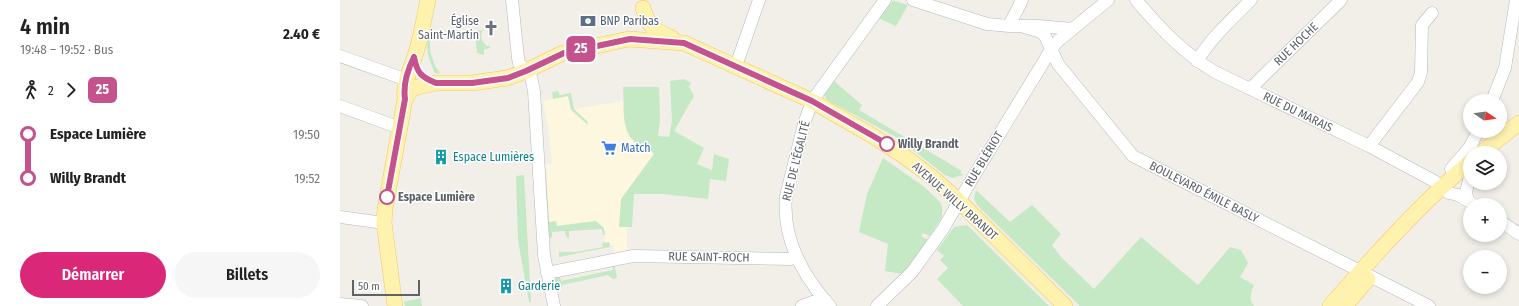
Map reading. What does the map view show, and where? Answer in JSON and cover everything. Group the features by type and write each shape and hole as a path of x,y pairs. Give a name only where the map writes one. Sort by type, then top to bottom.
{"main road":[{"path":"395,306 384,223 386,197 405,99 404,90 428,0"},
{"path":"405,99 415,88 436,83 472,83 508,78 564,53 630,39 640,34 643,30 643,4"},
{"name":"AVENUE WILLY BRANDT","path":"643,4 647,21 656,31 812,101 906,157 932,177 960,202 1065,306"},
{"path":"630,39 684,43"},
{"path":"414,57 416,68 419,72 427,79 436,83"},
{"path":"1490,146 1519,123"},
{"path":"1506,146 1519,135"},
{"path":"1330,306 1346,289 1366,274 1407,235 1463,170"},
{"path":"1445,190 1463,180"},
{"path":"1345,306 1366,274"}],"street":[{"path":"512,0 518,58 531,78 534,92 544,255 554,306"},
{"path":"736,66 759,0"},
{"name":"RUE DE L'ÉGALITÉ","path":"826,302 796,257 790,243 786,225 786,196 804,124 812,101 885,0"},
{"path":"1009,26 1022,0"},
{"name":"RUE BLÉRIOT","path":"877,306 901,283 922,259 943,229 1052,48 1108,0"},
{"name":"RUE DU MARAIS","path":"1136,0 1156,24 1197,62 1369,146 1422,174 1445,190 1463,198"},
{"path":"1197,62 1222,28 1251,0"},
{"name":"RUE HOCHE","path":"1252,90 1254,85 1341,0"},
{"path":"1495,94 1505,68 1516,0"},
{"path":"920,1 987,24 1073,29"},
{"path":"1369,146 1418,82 1421,72 1422,25 1432,13"},
{"name":"BOULEVARD ÉMILE BASLY","path":"1024,27 1040,32 1045,36 1052,48 1058,64 1133,156 1429,306"},
{"path":"340,56 407,80"},
{"path":"340,106 400,128"},
{"path":"1451,169 1470,148 1475,138"},
{"path":"340,217 384,223"},
{"path":"1507,226 1519,234"},
{"name":"RUE SAINT-ROCH","path":"547,273 623,257 796,257"},
{"path":"1342,261 1348,267 1350,276 1346,289"},
{"path":"802,306 826,302"},
{"path":"340,304 362,306"}],"shaded area":[{"path":"558,91 560,95 571,93 574,109 624,101 623,111 629,136 662,160 636,178 619,227 627,227 627,250 615,254 612,243 605,243 604,230 594,221 556,226 549,222 546,165 552,164 549,133 543,101 553,99 552,92"}],"green space":[{"path":"894,1 908,5 896,26 878,18 889,4"},
{"path":"432,27 434,28 430,41 430,51 435,66 440,73 438,74 435,73 432,68 427,44 429,32"},
{"path":"483,30 481,37 482,41 487,46 490,46 490,48 484,50 484,55 477,53 475,31"},
{"path":"684,79 691,83 689,87 694,96 674,131 704,148 697,164 712,170 714,154 729,159 726,181 710,179 708,199 663,194 634,194 632,227 619,227 621,199 654,154 645,146 635,142 630,136 624,116 623,87 659,87 660,120 658,136 669,137 672,121 670,81"},
{"path":"834,81 862,105 859,110 962,171 960,173 964,175 952,178 945,175 896,137 827,100 824,95"},
{"path":"558,91 560,95 571,93 574,109 588,122 587,124 571,110 568,96 553,99 552,92"},
{"path":"883,158 923,186 940,202 942,207 942,217 930,236 923,233 921,236 928,240 902,274 885,271 888,244 859,232 867,194"},
{"path":"524,175 531,302 529,302 518,240 516,176"},
{"path":"543,176 546,176 549,222 556,221 557,226 596,221 604,228 605,235 603,235 602,229 569,231 569,238 566,237 565,231 552,232 552,238 548,236"},
{"path":"976,190 1010,222 1032,205 1061,234 1052,245 1061,257 1094,289 1141,237 1198,285 1230,247 1241,250 1248,263 1240,277 1254,285 1251,298 1254,306 1080,306 977,205 974,198"},
{"path":"967,225 1049,306 963,306 937,279 948,268 940,260 944,256 937,250 954,227"},
{"path":"609,242 610,247 559,257 559,252 576,252 603,247 602,243"},
{"path":"614,263 617,278 613,279 608,275 562,285 562,287 556,288 554,278 559,274 561,281 613,270 612,264"},
{"path":"421,298 422,306 405,306 404,302"}],"bus line":[{"name":"25","path":"387,197 405,99 404,90 414,57 416,68 422,76 431,81 436,83 472,83 508,78 564,53 619,41 630,39 684,43 812,101 887,144"}],"place":[{"name":"BNP Paribas","path":"588,21"},
{"name":"Église Saint-Martin","path":"491,28"},
{"name":"Willy Brandt","path":"887,144"},
{"name":"Match","path":"609,148"},
{"name":"Espace Lumières","path":"441,157"},
{"name":"Espace Lumière","path":"387,197"},
{"name":"Garderie","path":"506,286"}]}
